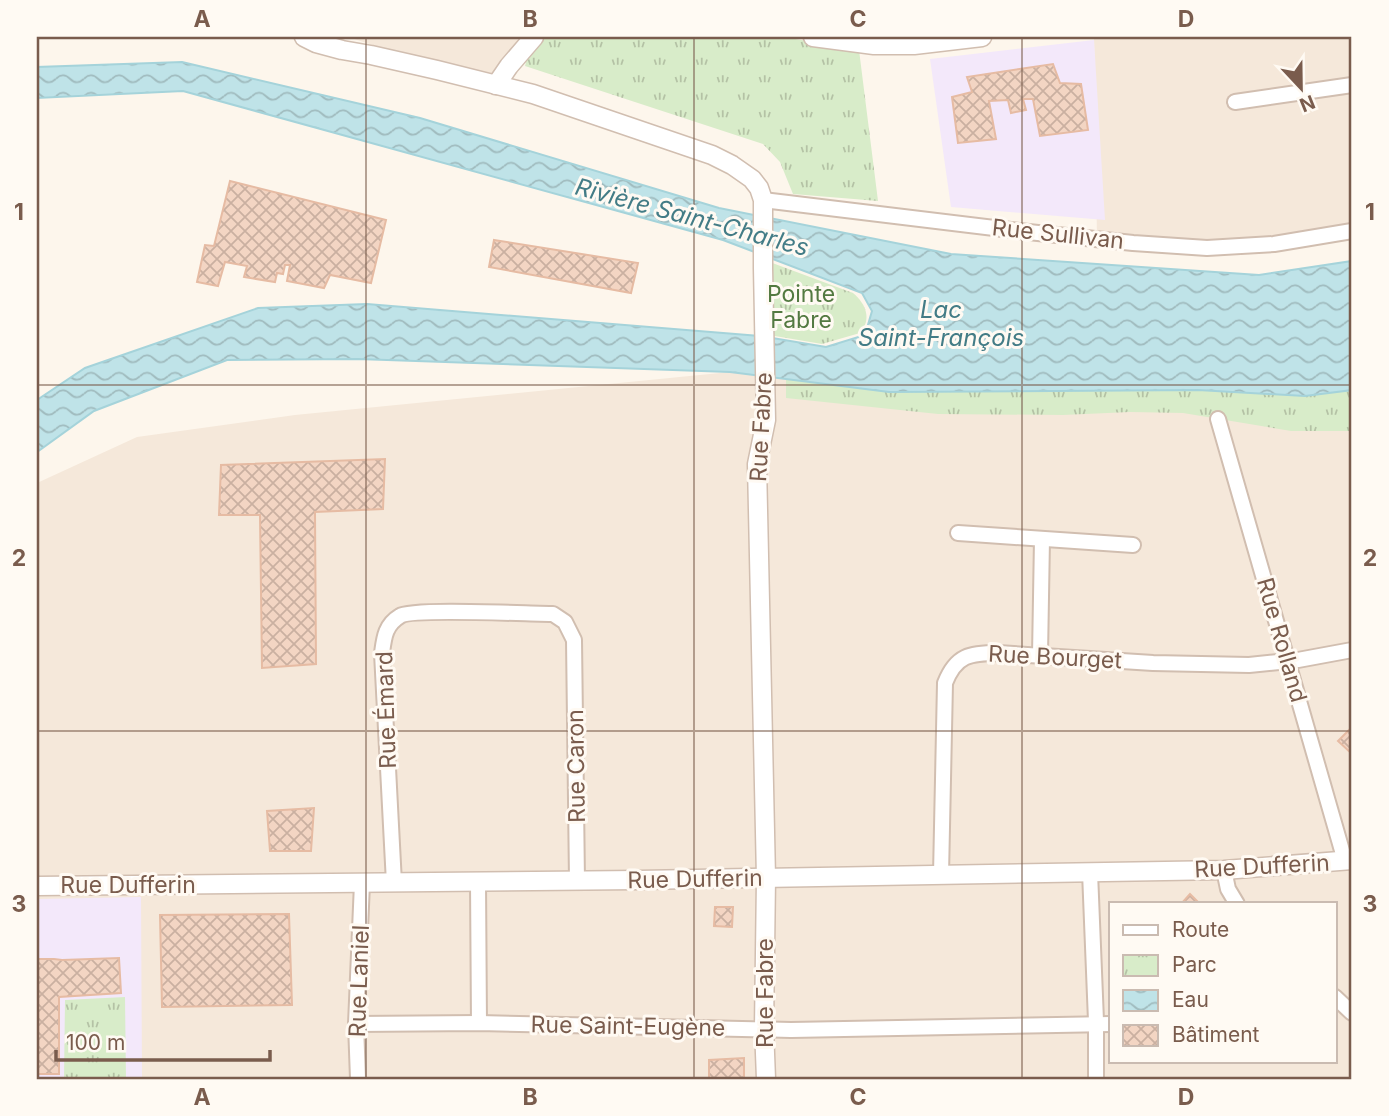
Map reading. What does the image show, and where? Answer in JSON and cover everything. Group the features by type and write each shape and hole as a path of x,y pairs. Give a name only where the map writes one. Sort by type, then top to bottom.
{"street":[{"path":"304,37 342,50 533,94 712,155 752,179 763,200"},
{"path":"340,37 372,55"},
{"path":"496,85 534,37"},
{"path":"813,37 874,45 914,45 982,37"},
{"path":"1234,102 1352,85"},
{"name":"Rue Sullivan","path":"763,200 1019,231 1207,248 1274,244 1352,231"},
{"name":"Rue Fabre","path":"763,200 766,420 757,464 766,878 765,1079"},
{"name":"Rue Rolland","path":"1218,419 1349,861"},
{"path":"958,533 1133,545"},
{"path":"1040,655 1042,539"},
{"name":"Rue Émard","path":"394,883 382,653 386,629 402,614 553,614 565,622 574,640 574,650"},
{"name":"Rue Caron","path":"574,650 577,881"},
{"name":"Rue Bourget","path":"941,875 945,683 951,668 961,659 976,653 1164,663 1249,664 1288,661 1352,650"},
{"name":"Rue Dufferin","path":"37,886 577,881 1224,870 1349,861"},
{"path":"1224,870 1228,889 1236,902"},
{"path":"1090,872 1103,1025 1096,1079"},
{"path":"478,882 479,1023"},
{"name":"Rue Laniel","path":"358,1079 356,1024 362,883"},
{"path":"1336,998 1352,1013"},
{"name":"Rue Saint-Eugène","path":"356,1024 479,1023 791,1030 1103,1025"}],"shaded area":[{"path":"348,37 534,37 496,85"},
{"path":"1094,37 1352,37 1352,231 1274,244 1097,239"},
{"path":"1094,40 1105,220 951,207 930,59"},
{"path":"730,372 889,392 1198,390 1305,396 1352,390 1352,1079 37,1079 37,483 137,437 295,415"},
{"path":"141,897 142,1079 37,1079 37,899"}],"green space":[{"path":"544,37 784,37 859,50 878,201 793,194 780,162 763,144 525,66 529,51"},
{"name":"Pointe Fabre","path":"767,261 853,293 866,312 864,328 860,333 822,344 769,335"},
{"path":"786,379 889,392 1198,390 1305,396 1352,390 1352,431 1291,431 1183,413 938,414 786,398"},
{"path":"125,997 126,1079 64,1079 65,1000"}],"water":[{"name":"Lac Saint-François","path":"182,62 420,118 719,208 951,254 1259,275 1352,261 1352,390 1305,396 1198,390 889,392 730,372 358,359 227,360 94,411 37,452 37,400 85,368 258,308 367,304 760,336 826,347 865,335 872,311 862,293 723,240 183,91 37,98 37,67"}],"building":[{"path":"1053,64 1060,83 1081,84 1088,130 1040,136 1033,99 1023,99 1026,110 1011,113 1008,100 989,101 996,139 958,143 952,97 972,92 967,77"},
{"path":"230,181 386,220 371,283 330,275 324,288 287,281 290,265 285,265 283,274 277,273 275,282 244,277 247,266 225,262 218,286 197,282 205,245 214,246"},
{"path":"494,240 638,263 631,293 489,267"},
{"path":"385,459 383,509 315,512 316,664 262,668 260,515 219,515 221,465"},
{"path":"1352,727 1352,754 1338,741"},
{"path":"314,808 311,851 270,851 267,811"},
{"path":"1190,894 1198,902 1183,902"},
{"path":"715,907 733,907 732,927 714,926"},
{"path":"289,914 292,1005 162,1007 160,915"},
{"path":"119,958 121,993 59,997 59,1074 37,1074 37,959"},
{"path":"744,1058 744,1079 709,1079 709,1060"}],"water label":[{"name":"Rivière Saint-Charles","path":"692,217"}]}
